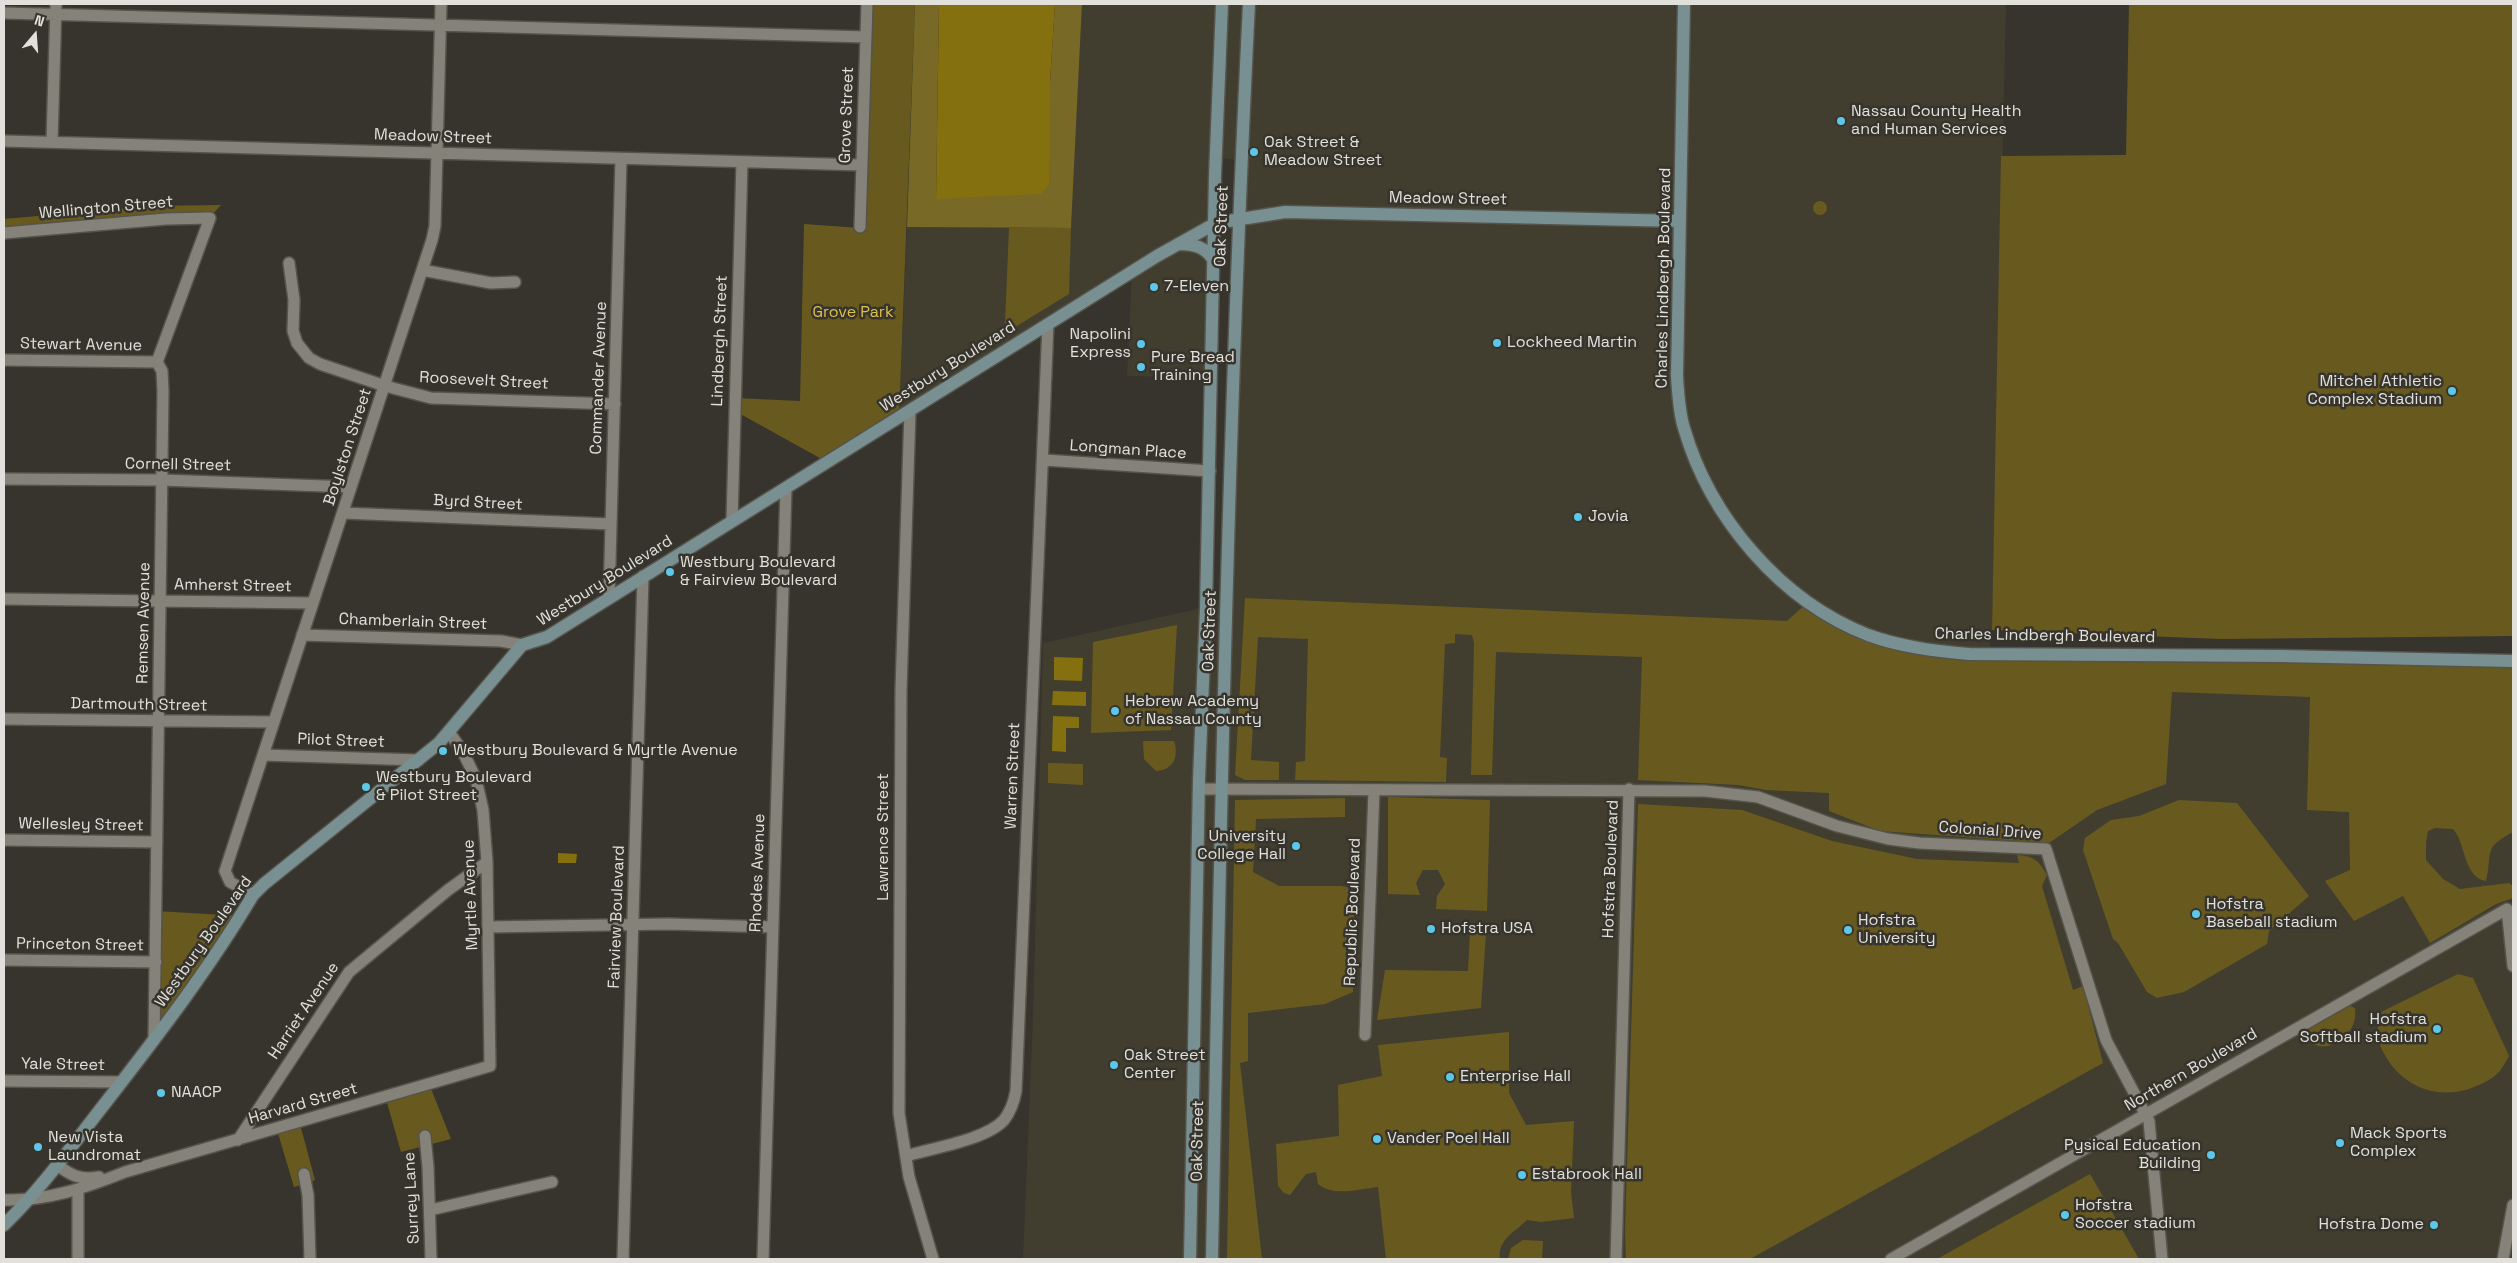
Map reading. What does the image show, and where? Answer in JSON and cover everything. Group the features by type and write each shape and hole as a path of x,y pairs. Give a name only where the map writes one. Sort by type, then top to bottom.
{"street":[{"name":"Boylston Street","path":"254,896 234,885 226,877 225,871 385,386 435,226 441,4"},
{"name":"Grove Street","path":"860,227 867,4"},
{"name":"Oak Street","path":"1190,1259 1199,789 1210,472 1222,4"},
{"name":"Oak Street","path":"1212,1259 1222,789 1238,218 1248,4"},
{"name":"Charles Lindbergh Boulevard","path":"1684,4 1678,389 1684,427 1696,464 1726,517 1753,553 1800,596 1838,621 1894,643 1922,650 1969,654 2270,656 2513,661"},
{"path":"52,142 56,9"},
{"path":"4,12 56,9 440,25 866,37"},
{"name":"Meadow Street","path":"4,141 862,165"},
{"name":"Commander Avenue","path":"609,598 621,158"},
{"name":"Lindbergh Street","path":"732,521 742,162"},
{"name":"Meadow Street","path":"1216,223 1284,212 1680,221"},
{"name":"Wellington Street","path":"4,233 166,219 210,218 157,362"},
{"name":"Westbury Boulevard","path":"4,1225 29,1201 154,1040 264,884 418,760 449,732 522,645 547,637 1048,324 1178,244 1216,223"},
{"path":"1178,244 1194,245 1205,249 1215,263"},
{"name":"Roosevelt Street","path":"290,262 294,300 293,331 301,349 309,358 320,364 385,386 431,398 615,404"},
{"path":"422,270 491,283 515,282"},
{"name":"Warren Street","path":"906,1156 980,1135 995,1127 1004,1120 1012,1106 1016,1091 1044,460 1048,324"},
{"name":"Stewart Avenue","path":"4,360 157,362"},
{"name":"Remsen Avenue","path":"154,1040 163,384 162,371 157,362"},
{"name":"Lawrence Street","path":"910,410 901,690 898,1113 909,1177 932,1259"},
{"name":"Longman Place","path":"1044,460 1210,472"},
{"name":"Cornell Street","path":"4,478 162,480 351,487"},
{"name":"Rhodes Avenue","path":"763,1259 786,488"},
{"name":"Byrd Street","path":"343,513 611,524"},
{"name":"Fairview Boulevard","path":"623,1259 643,576"},
{"name":"Amherst Street","path":"4,599 312,603"},
{"name":"Chamberlain Street","path":"302,635 501,642 522,645"},
{"name":"Dartmouth Street","path":"4,719 274,722"},
{"name":"Myrtle Avenue","path":"449,732 463,752 476,779 483,810 487,862 490,1066"},
{"name":"Pilot Street","path":"263,755 418,760"},
{"name":"Hofstra Boulevard","path":"1199,789 1630,789 1616,1259"},
{"name":"Colonial Drive","path":"1630,789 1705,791 1751,796 1838,826 1919,843 2046,849 2106,1040 2146,1114 2150,1128 2162,1259"},
{"name":"Republic Boulevard","path":"1365,1035 1374,790"},
{"name":"Wellesley Street","path":"4,840 158,842"},
{"name":"Harriet Avenue","path":"238,1140 349,972 448,890 487,862"},
{"name":"Northern Boulevard","path":"1891,1259 2506,910 2513,966"},
{"path":"488,926 633,925 772,927"},
{"name":"Princeton Street","path":"4,960 156,962"},
{"name":"Harvard Street","path":"4,1200 29,1201 78,1190 125,1172 490,1066"},
{"name":"Yale Street","path":"4,1081 121,1082"},
{"name":"Surrey Lane","path":"425,1136 431,1259"},
{"path":"1193,1153 1214,1154"},
{"name":"Harvard Street","path":"57,1165 71,1175 84,1179 125,1172"},
{"path":"304,1174 308,1196 310,1259"},
{"path":"430,1210 552,1182"},
{"path":"78,1190 78,1259"},
{"path":"2503,1259 2513,1205"}],"shaded area":[{"path":"915,4 939,4 936,199 1050,82 1055,4 1082,4 1071,228 907,227"},
{"path":"939,4 1055,4 1050,82 1049,184 1041,194 936,199"},
{"path":"1082,4 2006,4 1992,630 1989,654 2513,661 2513,1259 1023,1259 1033,1017 1043,643 1193,610 1224,598 1239,160 1220,158 1212,378 1127,376 1132,272 899,417 907,227 1071,228"},
{"path":"1054,657 1083,658 1082,681 1054,680"},
{"path":"1053,691 1086,692 1086,706 1052,705"},
{"path":"1053,716 1079,717 1079,728 1066,728 1066,752 1052,751"},
{"path":"558,853 577,854 576,863 558,863"}],"green space":[{"name":"Grove Park","path":"867,4 915,4 899,417 827,462 735,411 735,398 800,401 804,224 860,228"},
{"path":"2129,4 2513,4 2513,636 2221,639 1992,630 2001,156 2126,155"},
{"path":"1817,201 1823,201 1827,208 1823,215 1817,215 1813,211 1813,205"},
{"path":"221,205 211,216 4,233 4,219 151,206"},
{"path":"1009,228 1071,228 1069,294 1012,329 1005,323"},
{"path":"1245,598 1787,621 1808,602 1838,621 1922,649 2513,661 2513,832 2497,843 2490,852 2486,881 2473,873 2453,829 2435,828 2428,831 2426,860 2443,879 2460,889 2509,883 2513,886 2513,898 2496,904 2430,943 2403,896 2354,921 2325,881 2350,870 2349,812 2307,810 2310,697 2172,692 2166,784 2097,810 2049,843 1880,831 1829,811 1829,793 1766,790 1738,785 1638,780 1642,657 1496,652 1492,775 1471,775 1474,643 1472,635 1455,634 1455,643 1445,644 1440,757 1447,758 1446,782 1295,780 1296,762 1305,761 1308,639 1258,637 1251,760 1279,762 1279,780 1245,780 1235,775"},
{"path":"1177,625 1171,730 1091,733 1093,642"},
{"path":"1143,741 1174,741 1176,752 1174,761 1167,768 1156,771 1144,759"},
{"path":"1048,763 1083,764 1083,785 1048,783"},
{"path":"1388,797 1490,800 1487,911 1436,909 1437,896 1445,884 1438,870 1423,870 1416,883 1420,895 1388,894"},
{"path":"1345,798 1345,817 1256,819 1253,872 1279,886 1341,886 1355,889 1353,992 1325,1004 1248,1013 1248,1061 1240,1063 1262,1259 1227,1259 1235,800"},
{"name":"Hofstra Baseball stadium","path":"2179,800 2237,803 2309,896 2269,931 2267,944 2184,992 2157,998 2147,992 2118,943 2113,939 2083,850 2085,838 2111,820 2139,816"},
{"path":"1638,804 1742,810 1832,841 1917,859 2019,863 2017,855 2032,858 2047,875 2042,886 2073,990 2083,986 2103,1063 1750,1259 1626,1259 1625,1231"},
{"path":"156,911 241,916 154,1040"},
{"path":"1470,932 1486,933 1481,1008 1377,1020 1385,970 1468,971"},
{"name":"Hofstra Softball stadium","path":"2458,974 2473,978 2509,1056 2496,1075 2477,1086 2455,1092 2428,1090 2405,1078 2387,1058 2379,1041 2377,1014"},
{"path":"2350,1006 2355,1008 2355,1018 2347,1035 2340,1041 2322,1046 2313,1044 2304,1038 2307,1030"},
{"path":"1509,1032 1509,1093 1526,1125 1574,1121 1571,1192 1574,1218 1541,1222 1527,1220 1504,1241 1501,1247 1500,1259 1386,1259 1378,1187 1347,1191 1331,1190 1318,1184 1316,1172 1306,1174 1290,1195 1284,1193 1278,1186 1276,1144 1339,1136 1338,1085 1382,1076 1378,1045"},
{"path":"430,1086 451,1139 401,1152 386,1099"},
{"path":"300,1124 315,1180 294,1187 277,1130"},
{"name":"Hofstra Soccer stadium","path":"2090,1174 2139,1259 1937,1259"},
{"path":"1523,1240 1543,1241 1542,1259 1508,1259 1511,1248"}],"place":[{"name":"Nassau County Health and Human Services","path":"1841,121"},
{"name":"Oak Street & Meadow Street","path":"1254,152"},
{"name":"7-Eleven","path":"1154,287"},
{"name":"Lockheed Martin","path":"1497,343"},
{"name":"Napolini Express","path":"1141,344"},
{"name":"Pure Bread Training","path":"1141,367"},
{"name":"Mitchel Athletic Complex Stadium","path":"2452,391"},
{"name":"Jovia","path":"1578,517"},
{"name":"Westbury Boulevard & Fairview Boulevard","path":"670,572"},
{"name":"Hebrew Academy of Nassau County","path":"1115,711"},
{"name":"Westbury Boulevard & Myrtle Avenue","path":"443,751"},
{"name":"Westbury Boulevard & Pilot Street","path":"366,787"},
{"name":"University College Hall","path":"1296,846"},
{"name":"Hofstra Baseball stadium","path":"2196,914"},
{"name":"Hofstra USA","path":"1431,929"},
{"name":"Hofstra University","path":"1848,930"},
{"name":"Hofstra Softball stadium","path":"2437,1029"},
{"name":"Oak Street Center","path":"1114,1065"},
{"name":"Enterprise Hall","path":"1450,1077"},
{"name":"NAACP","path":"161,1093"},
{"name":"Vander Poel Hall","path":"1377,1139"},
{"name":"Mack Sports Complex","path":"2340,1143"},
{"name":"New Vista Laundromat","path":"38,1147"},
{"name":"Pysical Education Building","path":"2211,1155"},
{"name":"Estabrook Hall","path":"1522,1175"},
{"name":"Hofstra Soccer stadium","path":"2065,1215"},
{"name":"Hofstra Dome","path":"2434,1225"}]}
